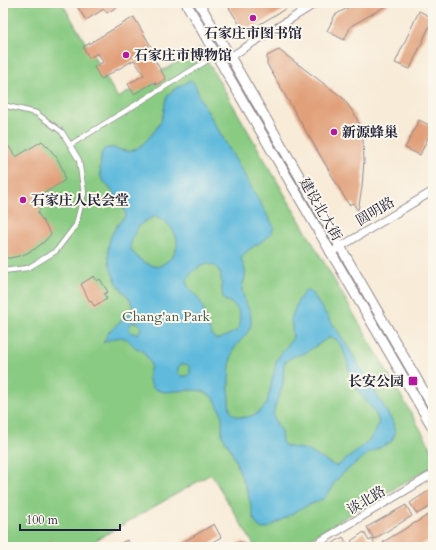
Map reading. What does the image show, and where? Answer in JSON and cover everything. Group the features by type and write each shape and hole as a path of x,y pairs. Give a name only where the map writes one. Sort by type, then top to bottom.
{"main road":[{"name":"建设北大街","path":"186,3 433,428"},
{"name":"建设北大街","path":"198,3 433,407"}],"street":[{"path":"230,57 316,3"},
{"path":"70,145 205,62"},
{"path":"3,105 36,113 62,132 79,160 84,193 76,225 56,251 28,268 3,272"},
{"name":"圆明路","path":"330,252 433,191"},
{"name":"谈北路","path":"312,547 433,474"}],"green space":[{"name":"Chang'an Park","path":"3,3 62,3 118,98 200,48 433,451 433,466 295,547 255,547 211,474 84,547 3,547"}],"water":[{"path":"190,80 195,84 200,98 274,227 268,237 248,250 241,259 245,274 242,292 250,315 251,324 248,332 233,351 229,392 231,412 238,416 249,417 258,413 267,403 277,359 293,338 291,319 298,301 305,291 311,292 345,342 393,422 395,434 391,442 369,453 342,474 323,499 300,509 268,528 262,529 257,525 254,519 248,493 232,452 222,435 222,415 214,398 203,391 190,390 164,392 157,390 152,387 148,378 151,366 142,350 136,348 127,339 121,337 103,343 109,332 133,310 130,301 117,283 109,262 108,246 110,239 113,232 126,215 122,203 102,179 100,174 101,154 104,149 109,148 126,151 134,150 146,141 161,122 166,100 169,94","holes":["156,216 165,221 171,228 177,242 173,256 157,267 141,260 135,255 130,247 138,227 145,221","206,264 217,268 220,272 224,300 234,305 239,312 240,321 237,331 219,339 215,339 212,335 201,303 186,282 192,273","133,322 138,323 141,326 140,331 137,334 132,333 129,330 130,325","328,338 336,339 345,354 355,385 378,418 376,431 367,442 337,466 307,450 286,446 282,442 281,432 273,416 283,385 284,363 292,357 305,353","181,364 186,364 190,367 190,373 187,376 181,376 178,373 178,368"]}],"building":[{"path":"75,3 123,3 107,13 104,9 86,20"},
{"name":"石家庄市图书馆","path":"226,3 295,3 245,33"},
{"path":"356,3 391,3 351,26 344,40 327,31 335,15"},
{"path":"419,11 433,18 410,69 395,63"},
{"name":"石家庄市博物馆","path":"134,17 153,50 150,52 166,79 156,85 155,82 134,94 128,84 144,75 134,60 101,79 94,67 103,62 98,53 89,58 83,47"},
{"name":"新源蜂巢","path":"279,50 343,98 355,115 363,138 364,160 358,211 353,203 349,205 267,64 267,56"},
{"path":"419,120 433,127 420,155 405,148"},
{"name":"石家庄人民会堂","path":"3,138 16,157 42,141 57,158 63,170 65,180 43,194 42,204 38,213 51,234 35,249 23,255 10,258 7,258 3,251"},
{"path":"94,276 97,281 100,279 108,292 104,294 107,299 94,306 91,301 90,302 81,284"},
{"path":"433,488 433,505 417,514 410,503"},
{"path":"406,505 412,516 374,539 367,527"},
{"path":"433,512 433,538 418,547 386,547 383,542"},
{"path":"214,524 221,537 204,547 175,547"},
{"path":"364,532 369,541 372,539 376,547 355,547 351,541"},
{"path":"343,537 348,545 345,547 327,547"},
{"path":"127,540 131,547 115,547"},
{"path":"51,541 58,547 41,547"},
{"path":"240,542 243,542 252,547 232,547"}],"place":[{"name":"石家庄市图书馆","path":"253,18"},
{"name":"石家庄市博物馆","path":"126,55"},
{"name":"新源蜂巢","path":"334,132"},
{"name":"石家庄人民会堂","path":"23,200"},
{"name":"长安公园","path":"413,381"}]}
